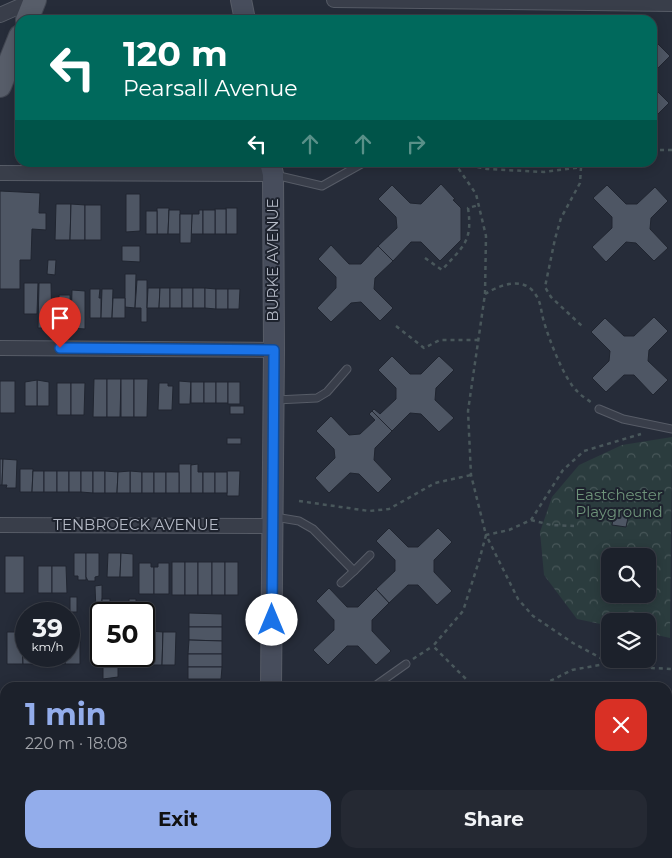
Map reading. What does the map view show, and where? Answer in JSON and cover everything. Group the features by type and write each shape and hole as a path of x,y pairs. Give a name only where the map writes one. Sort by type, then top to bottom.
{"main road":[{"path":"29,15 34,0"},
{"path":"241,0 244,15"},
{"path":"1,81 15,51"},
{"name":"BURKE AVENUE","path":"271,682 274,350 272,168"}],"street":[{"path":"0,15 34,0"},
{"path":"334,0 672,4"},
{"path":"0,172 272,168"},
{"path":"0,348 274,350"},
{"name":"TENBROECK AVENUE","path":"0,525 272,521"}],"lane":[{"path":"272,168 322,186 356,167"},
{"path":"273,400 317,398 327,392 347,369"},
{"path":"599,409 622,419 669,429"},
{"path":"272,521 299,521 313,529 354,571"},
{"path":"341,583 370,555"},
{"path":"380,682 406,664"}],"path":[{"path":"657,150 672,150"},
{"path":"457,167 476,194 486,236 485,294 468,411 471,475 486,535 518,599 533,616 573,643 601,658"},
{"path":"478,167 544,172 581,167 580,183 561,218 545,287 552,297 583,327"},
{"path":"425,258 442,270 467,242 470,221 468,208 479,205"},
{"path":"485,294 502,285 517,284 530,288 541,302 544,322 561,365 576,391 599,409"},
{"path":"396,326 424,348 440,340 478,340"},
{"path":"486,535 509,530 531,520 563,470 584,451 669,429"},
{"path":"299,501 369,511 389,509 435,483 471,475"},
{"path":"531,520 551,525 574,526"},
{"path":"406,664 433,646 463,611 486,535"},
{"path":"433,646 468,682"},
{"path":"548,682 572,670 601,665"},
{"path":"652,668 672,669"}],"green space":[{"name":"Eastchester Playground","path":"672,437 670,638 656,635 656,613 601,613 601,624 577,619 544,575 540,532 552,497 579,465 622,445"}],"building":[{"path":"657,43 670,56 657,69"},
{"path":"657,91 669,103 657,115"},
{"path":"441,184 461,208 461,240 440,261 421,242 411,242 393,261 378,246 397,228 396,217 378,199 392,185 410,203 421,204"},
{"path":"607,185 626,204 637,204 655,187 668,201 651,218 650,229 668,248 654,261 636,243 626,242 606,262 592,247 612,228 612,217 593,198"},
{"path":"0,191 40,193 39,213 46,213 46,230 32,229 31,260 20,260 20,289 0,289"},
{"path":"126,194 140,194 140,231 126,232"},
{"path":"56,204 71,204 70,240 55,240"},
{"path":"71,204 85,205 85,240 70,240"},
{"path":"85,205 101,205 101,240 85,240"},
{"path":"157,208 169,208 168,234 157,234"},
{"path":"226,208 237,208 237,234 226,234"},
{"path":"215,209 226,209 226,234 215,234"},
{"path":"169,210 180,210 180,234 168,234"},
{"path":"199,210 203,210 203,234 191,234 192,214 199,214"},
{"path":"203,210 215,210 215,234 203,234"},
{"path":"146,211 157,211 157,234 146,234"},
{"path":"180,214 192,214 191,243 180,243"},
{"path":"331,245 349,264 361,264 378,246 393,261 375,278 374,289 393,308 380,321 361,302 351,303 331,322 317,308 336,288 336,277 318,259"},
{"path":"122,246 140,246 140,262 122,261"},
{"path":"48,260 56,260 55,275 47,274"},
{"path":"125,274 136,274 135,308 125,307"},
{"path":"137,280 147,280 147,322 141,322 141,308 135,308"},
{"path":"24,283 38,283 37,314 24,314"},
{"path":"39,283 51,283 52,328 38,328"},
{"path":"148,288 160,288 159,308 147,308"},
{"path":"160,288 170,288 170,308 159,308"},
{"path":"170,288 182,288 182,308 170,308"},
{"path":"182,288 193,288 193,308 182,308"},
{"path":"193,288 205,288 205,308 193,308"},
{"path":"205,288 216,289 216,309 205,308"},
{"path":"90,289 100,289 101,318 90,318"},
{"path":"102,289 113,289 112,318 101,318"},
{"path":"216,289 228,289 228,309 216,309"},
{"path":"228,289 240,289 239,309 228,309"},
{"path":"72,290 85,291 85,329 71,328"},
{"path":"59,295 70,295 71,323 57,323 57,301 59,301"},
{"path":"113,298 125,298 125,318 112,318"},
{"path":"654,317 668,331 649,350 648,361 668,380 653,395 634,375 624,375 606,392 592,378 609,361 610,351 591,332 605,318 624,336 634,336"},
{"path":"392,356 410,374 421,374 439,356 454,370 436,388 435,400 454,418 439,432 421,414 410,413 392,431 372,411 374,409 380,414 396,399 396,388 378,370"},
{"path":"94,379 107,379 107,417 93,417"},
{"path":"107,379 121,379 120,417 107,417"},
{"path":"121,379 134,379 134,417 121,417"},
{"path":"134,379 148,379 147,417 134,417"},
{"path":"37,380 49,382 49,406 37,406"},
{"path":"37,380 37,406 25,406 25,382"},
{"path":"0,381 15,381 15,413 0,413"},
{"path":"179,381 191,382 190,404 179,404"},
{"path":"191,382 204,382 204,403 191,403"},
{"path":"204,382 216,382 216,403 204,403"},
{"path":"216,382 228,382 228,403 216,403"},
{"path":"228,382 240,382 240,404 228,404"},
{"path":"57,383 71,383 71,415 57,415"},
{"path":"71,383 85,383 84,415 71,415"},
{"path":"159,383 168,383 168,386 173,386 172,410 158,410"},
{"path":"230,406 244,406 244,414 230,414"},
{"path":"372,411 392,431 375,448 374,460 392,479 378,493 359,474 350,473 329,493 315,478 335,458 334,449 316,431 331,416 349,435 360,434 375,420 369,414"},
{"path":"227,438 241,438 241,444 227,444"},
{"path":"0,459 3,459 2,485 0,485"},
{"path":"3,459 17,460 16,488 6,488 7,485 2,485"},
{"path":"179,464 191,464 191,493 179,493"},
{"path":"198,464 198,472 203,472 203,493 191,493 191,465"},
{"path":"20,469 33,469 32,492 20,492"},
{"path":"33,471 44,471 44,492 32,492"},
{"path":"44,471 57,471 57,492 44,492"},
{"path":"57,471 69,471 69,492 57,492"},
{"path":"69,471 81,471 81,492 69,492"},
{"path":"81,471 93,471 93,493 81,492"},
{"path":"93,471 105,471 105,493 93,493"},
{"path":"105,471 118,472 117,493 105,493"},
{"path":"130,471 142,472 142,493 130,493"},
{"path":"130,471 130,493 117,493 118,472"},
{"path":"227,471 240,471 239,496 227,496"},
{"path":"142,472 154,472 154,493 142,493"},
{"path":"154,472 166,472 166,493 154,493"},
{"path":"166,472 179,472 179,493 166,493"},
{"path":"203,472 215,472 215,493 203,493"},
{"path":"215,472 227,472 227,493 215,493"},
{"path":"615,510 629,513 626,527 612,525"},
{"path":"389,528 408,547 418,547 438,528 452,542 434,560 434,572 452,591 437,605 418,585 408,585 389,603 376,589 395,571 395,560 376,541"},
{"path":"74,553 86,553 86,580 78,580 78,576 74,576"},
{"path":"86,553 99,553 99,576 95,577 95,581 88,581 86,577"},
{"path":"108,553 121,553 120,577 107,577"},
{"path":"121,553 133,554 133,577 120,577"},
{"path":"5,556 24,556 24,593 5,593"},
{"path":"172,562 185,562 185,595 172,595"},
{"path":"185,562 198,562 198,595 185,595"},
{"path":"198,562 212,562 212,595 198,595"},
{"path":"212,562 225,562 225,595 212,595"},
{"path":"225,562 238,562 238,595 225,595"},
{"path":"139,563 151,563 151,567 154,567 154,594 139,594"},
{"path":"158,563 169,563 169,594 154,594 154,567 158,567"},
{"path":"38,566 52,566 52,593 38,593"},
{"path":"52,566 66,566 67,593 52,593"},
{"path":"102,585 102,602 96,602 95,586"},
{"path":"329,588 347,607 358,607 376,589 389,603 372,620 372,631 391,651 376,665 358,646 347,646 328,665 313,650 334,630 334,620 316,601"},
{"path":"70,597 77,597 77,602 70,602"},
{"path":"102,599 110,599 110,602 102,602"},
{"path":"129,599 136,599 136,602 129,602"},
{"path":"189,613 222,614 222,627 189,627"},
{"path":"189,627 222,627 222,641 189,640"},
{"path":"155,631 163,632 162,665 155,665"},
{"path":"7,632 15,632 15,664 7,664"},
{"path":"163,632 176,632 175,665 162,665"},
{"path":"189,640 222,641 222,654 188,654"},
{"path":"188,654 222,654 222,667 188,667"},
{"path":"103,667 118,667 118,677 103,679"},
{"path":"188,667 222,667 221,679 188,679"}],"route":[{"path":"60,348 274,350 272,620"}]}
